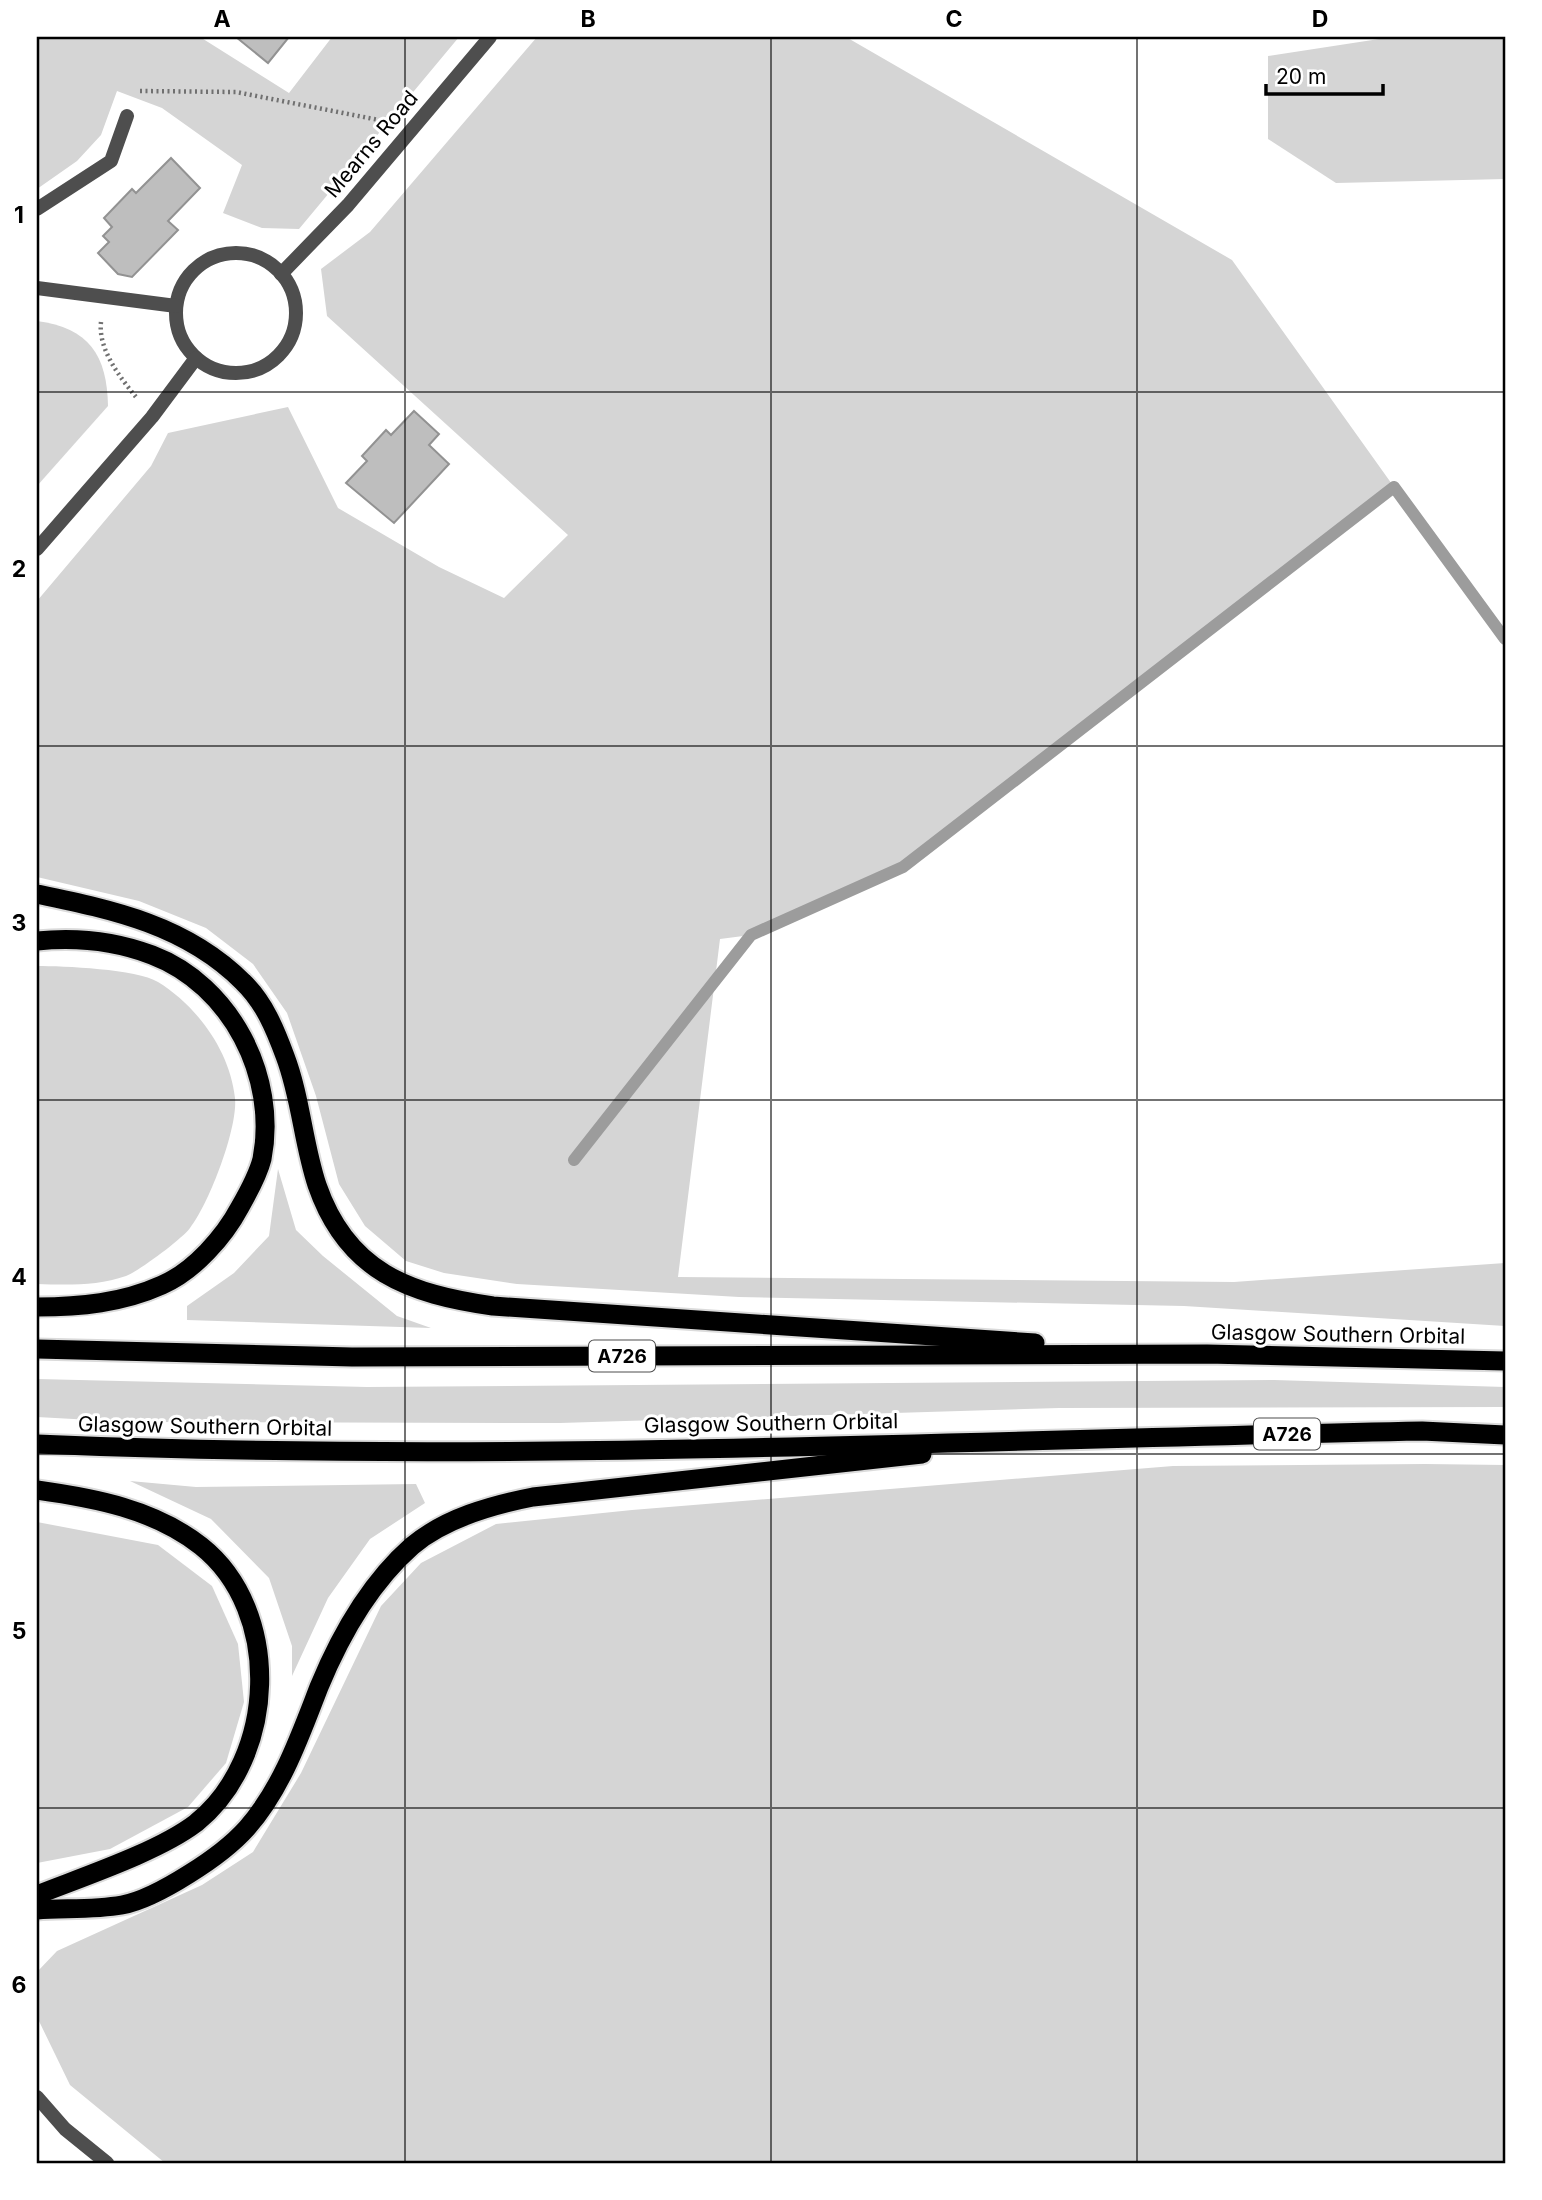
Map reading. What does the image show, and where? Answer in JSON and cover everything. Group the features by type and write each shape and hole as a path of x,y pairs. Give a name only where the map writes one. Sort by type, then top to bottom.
{"highway":[{"path":"37,894 135,916 173,930 212,954 245,983 262,1006 289,1066 317,1184 330,1215 345,1239 363,1259 383,1275 411,1289 442,1299 493,1306 1208,1354"},
{"path":"37,941 82,939 117,945 153,955 182,971 226,1009 242,1034 254,1060 262,1091 265,1125 261,1160 248,1192 231,1224 200,1258 164,1285 129,1297 97,1304 37,1307"},
{"name":"Glasgow Southern Orbital","path":"37,1349 352,1357 1208,1354 1505,1361"},
{"name":"Glasgow Southern Orbital","path":"37,1444 199,1451 440,1452 1422,1431 1505,1435"},
{"path":"37,1910 123,1905 172,1884 216,1857 247,1828 272,1793 295,1750 320,1684 357,1612 383,1576 413,1545 490,1505 533,1497 1069,1438"},
{"path":"37,1490 132,1509 166,1522 201,1546 227,1571 250,1614 259,1672 251,1739 240,1769 222,1796 195,1823 138,1854 37,1895"}],"street":[{"name":"Mearns Road","path":"281,274 348,205 490,37"},
{"path":"37,209 111,161 127,116"},
{"path":"233,253 253,256 271,265 281,274 293,297 296,317 291,337 281,354 265,366 246,373 226,373 207,367 182,340 176,322 176,306 183,284 196,268 213,257 233,253"},
{"path":"37,288 176,306"},
{"path":"37,549 152,417 196,358"},
{"path":"37,2096 65,2129 107,2163"}],"path":[{"path":"132,90 236,92 412,127"},
{"path":"104,297 100,337 121,379 152,417"}],"shaded area":[{"path":"37,37 200,37 289,93 332,37 459,37 299,229 262,228 223,213 242,165 162,108 117,91 101,135 77,161 37,189"},
{"path":"537,37 846,37 1232,260 1394,487 903,867 751,935 720,939 678,1277 1234,1282 1505,1263 1505,1326 1184,1306 739,1297 517,1284 444,1273 406,1261 365,1226 339,1184 316,1096 287,1013 253,964 206,928 139,901 37,877 37,601 151,466 168,433 288,407 338,508 439,567 504,598 568,535 327,316 321,269 370,232"},
{"path":"1392,37 1505,37 1505,179 1336,183 1268,139 1268,56"},
{"path":"37,321 70,330 92,347 104,372 108,406 37,486"},
{"path":"37,966 117,971 158,982 186,1004 209,1031 219,1047 232,1081 235,1111 232,1128 221,1165 198,1217 185,1233 160,1254 126,1276 104,1282 37,1284"},
{"path":"278,1169 296,1230 323,1256 397,1316 431,1328 187,1320 187,1306 234,1273 269,1236"},
{"path":"37,1379 367,1387 1274,1380 1505,1387 1505,1407 1059,1408 560,1423 128,1422 37,1417"},
{"path":"1505,1465 1505,2163 165,2163 70,2085 37,2017 37,1972 57,1951 202,1885 253,1852 301,1773 381,1606 421,1563 496,1524 632,1510 1173,1466"},
{"path":"130,1481 196,1487 416,1484 425,1503 370,1539 328,1598 292,1676 292,1646 269,1578 211,1519"},
{"path":"37,1522 158,1545 212,1586 238,1644 244,1702 226,1763 188,1807 110,1849 37,1863"}],"building":[{"path":"236,37 289,37 268,63"},
{"path":"171,158 200,188 168,221 178,230 132,277 118,274 98,253 109,242 103,236 112,227 104,218 132,189 136,193"},
{"path":"414,411 439,434 429,445 449,464 394,523 346,483 367,461 362,456 386,430 391,435"}],"waterway":[{"path":"574,1160 751,935 903,867 1394,487 1505,639"}]}
